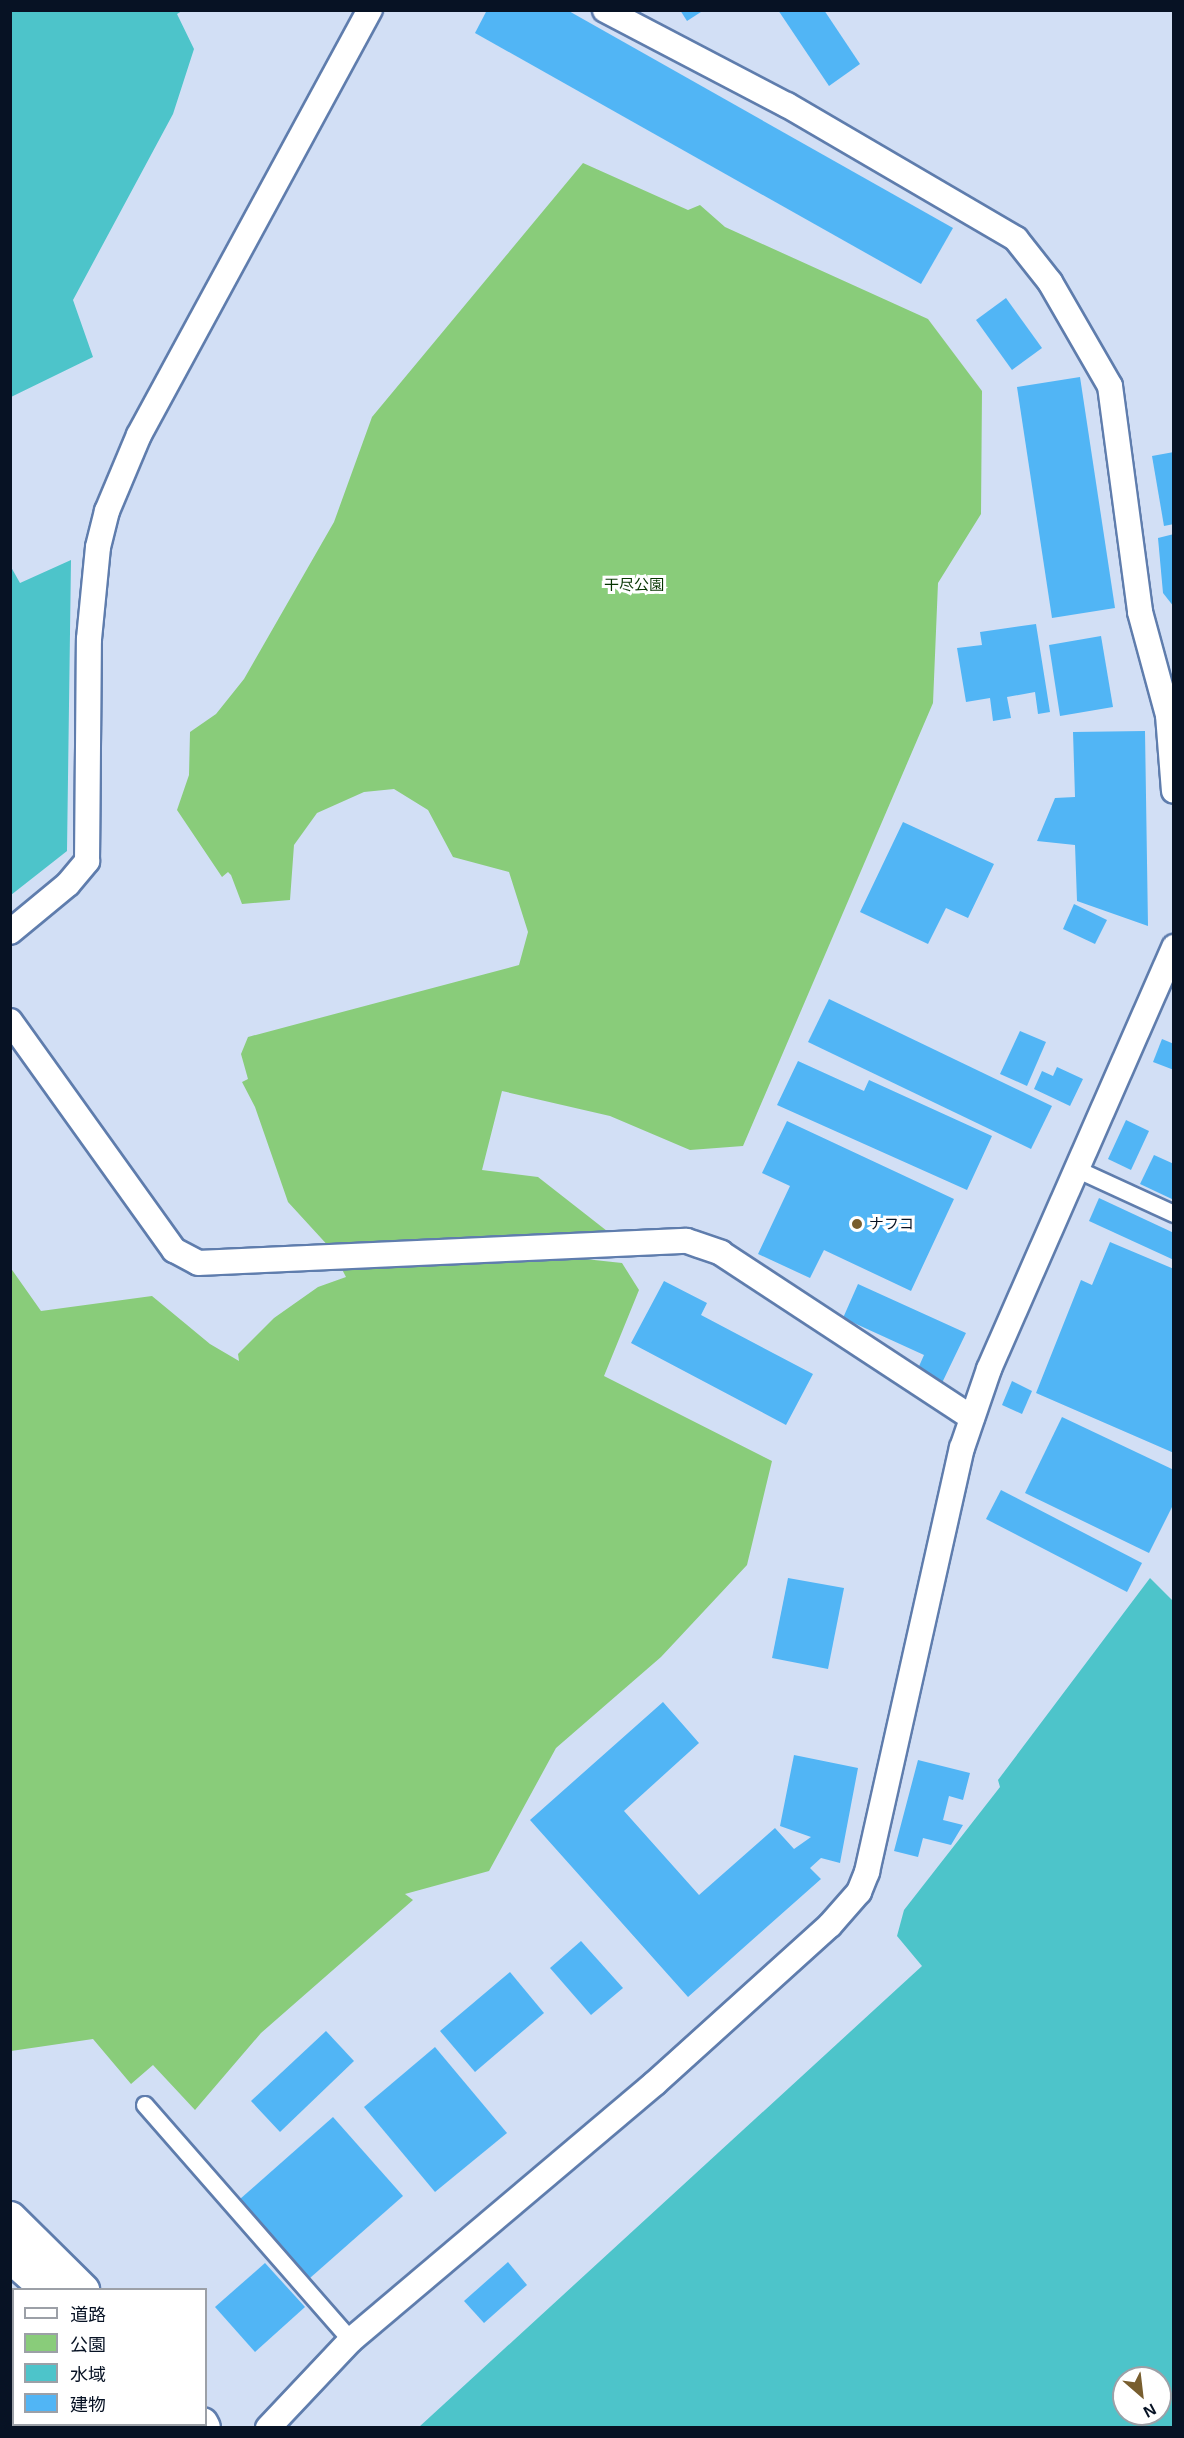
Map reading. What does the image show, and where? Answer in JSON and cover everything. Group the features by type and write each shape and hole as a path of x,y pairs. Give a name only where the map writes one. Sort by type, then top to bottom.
{"highway":[{"path":"10,2218 82,2288"},
{"path":"10,2256 47,2288"}],"street":[{"path":"10,932 68,884 87,861 89,639 98,547 107,511 139,435 370,10"},
{"path":"605,10 787,105 1016,239 1050,282 1110,386 1140,612 1168,715 1173,792"},
{"path":"268,2427 351,2340 654,2084 830,1925 859,1892 867,1872 944,1523 972,1418 989,1368 1074,1168 1173,947"},
{"path":"10,1021 174,1250 198,1263 687,1241 721,1253 972,1418"},
{"path":"1074,1168 1173,1214"},
{"path":"145,2105 351,2340"}],"green space":[{"name":"干尽公園","path":"583,163 688,210 700,205 725,227 928,319 982,391 981,514 938,583 933,703 743,1146 690,1150 610,1116 502,1091 482,1170 538,1177 607,1231 548,1236 585,1259 622,1263 639,1290 604,1376 772,1461 747,1565 661,1657 556,1748 489,1871 405,1894 413,1900 261,2033 195,2110 153,2065 131,2084 93,2039 11,2051 10,1267 41,1311 152,1296 210,1344 239,1361 238,1354 274,1318 318,1287 346,1277 332,1250 288,1202 255,1107 242,1082 248,1079 241,1054 248,1037 519,965 528,932 509,872 453,857 428,810 394,789 364,792 317,813 294,845 290,900 242,904 231,875 228,872 222,877 177,810 189,775 190,732 216,714 244,679 334,522 372,417"}],"water":[{"path":"11,10 182,11 177,14 194,49 173,114 73,300 93,357 11,397"},
{"path":"71,560 67,851 11,895 11,567 20,583"},
{"path":"1150,1578 1174,1602 1173,2427 419,2427 922,1966 897,1936 904,1910 1000,1787 998,1780"}],"building":[{"path":"487,10 567,10 953,228 921,284 475,33"},
{"path":"680,10 704,10 687,21"},
{"path":"778,10 824,10 860,64 829,86"},
{"path":"1006,298 1042,348 1012,370 976,320"},
{"path":"1080,377 1115,608 1052,618 1017,387"},
{"path":"1174,452 1174,524 1164,526 1152,456"},
{"path":"1174,534 1174,607 1163,593 1158,538"},
{"path":"1036,624 1050,712 1038,714 1035,692 1007,697 1011,718 993,721 990,698 966,702 957,648 982,645 980,632"},
{"path":"1101,636 1113,707 1060,716 1049,645"},
{"path":"1145,731 1148,926 1077,901 1075,845 1037,841 1055,798 1075,797 1073,732"},
{"path":"903,822 994,864 968,918 946,908 928,944 860,912"},
{"path":"1074,904 1107,920 1095,944 1063,929"},
{"path":"829,999 1052,1106 1031,1149 808,1042"},
{"path":"1020,1031 1046,1042 1027,1086 1000,1074"},
{"path":"1162,1039 1174,1044 1174,1070 1153,1062"},
{"path":"798,1061 864,1091 869,1080 992,1136 967,1190 777,1105"},
{"path":"1057,1067 1083,1079 1070,1106 1034,1089 1042,1071 1053,1076"},
{"path":"1126,1120 1149,1131 1131,1170 1108,1159"},
{"name":"ナフコ","path":"787,1121 954,1199 911,1291 824,1250 810,1278 758,1254 790,1186 762,1173"},
{"path":"1154,1155 1174,1164 1174,1200 1140,1184"},
{"path":"1099,1198 1174,1233 1174,1260 1089,1221"},
{"path":"1110,1242 1174,1269 1174,1453 1036,1393 1081,1280 1092,1285"},
{"path":"664,1281 707,1303 701,1315 813,1374 786,1425 631,1343"},
{"path":"858,1284 966,1333 941,1385 916,1373 924,1355 843,1318"},
{"path":"1012,1381 1032,1391 1022,1414 1002,1405"},
{"path":"1062,1417 1174,1470 1174,1503 1149,1553 1025,1493"},
{"path":"1001,1490 1142,1563 1127,1592 986,1519"},
{"path":"788,1578 844,1588 828,1669 772,1658"},
{"path":"663,1702 699,1743 624,1811 699,1895 775,1828 794,1849 811,1837 780,1826 794,1755 858,1768 840,1863 821,1858 810,1868 821,1879 688,1997 530,1820"},
{"path":"918,1760 970,1773 963,1800 949,1796 943,1820 963,1825 951,1845 923,1838 918,1857 894,1851"},
{"path":"581,1941 623,1988 591,2015 550,1968"},
{"path":"510,1972 544,2013 475,2072 440,2031"},
{"path":"326,2031 354,2061 280,2132 251,2101"},
{"path":"435,2047 507,2133 435,2192 364,2107"},
{"path":"333,2117 403,2196 310,2278 240,2199"},
{"path":"508,2262 527,2285 484,2323 464,2301"},
{"path":"265,2263 305,2307 255,2352 215,2307"}],"place":[{"name":"ナフコ","path":"857,1224"}]}
